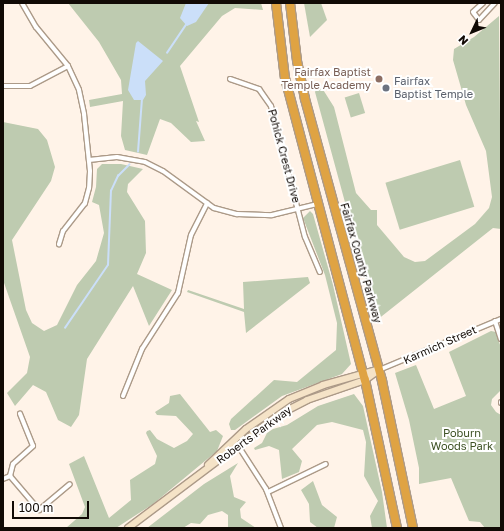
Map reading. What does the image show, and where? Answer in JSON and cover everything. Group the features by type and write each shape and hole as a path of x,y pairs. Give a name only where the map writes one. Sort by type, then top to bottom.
{"highway":[{"path":"276,3 285,78 317,204 364,376 397,528"},
{"name":"Fairfax County Parkway","path":"290,3 297,61 305,99 379,370 413,528"}],"main road":[{"name":"Roberts Parkway","path":"128,528 294,406 379,370"},
{"name":"Roberts Parkway","path":"180,490 234,440 289,399 364,376"}],"street":[{"path":"22,3 36,27 68,66 81,98 90,179 87,196 81,209 63,231 59,244"},
{"path":"483,3 473,12 479,20 495,3"},
{"path":"3,86 30,86 68,66"},
{"name":"Pohick Crest Drive","path":"230,78 252,85 266,96 276,120 305,237 320,272"},
{"path":"89,160 118,157 145,162 163,171 207,203 248,216 299,209 317,204"},
{"path":"123,396 142,349 178,293 191,235 207,203"},
{"name":"Karmich Street","path":"379,370 501,319"},
{"path":"495,321 501,339"},
{"path":"10,476 13,464 33,446 20,414"},
{"path":"234,440 268,492 281,528"},
{"path":"268,492 326,464"},
{"path":"3,479 10,476"},
{"path":"10,476 39,510 70,484"}],"green space":[{"path":"68,3 261,3 263,10 235,8 222,16 180,66 199,122 196,121 205,141 191,142 171,123 160,119 147,155 125,150 121,136 123,101 90,107 89,100 122,94 121,80 99,42"},
{"path":"304,3 321,3 327,20 310,37"},
{"path":"499,16 501,229 493,228 377,320 315,92 317,87 322,88 334,107 356,193 371,210 377,210 377,225 404,257 415,262 425,261 475,224 489,208 492,197 486,151 466,105 453,60 454,49 474,37"},
{"path":"359,93 365,113 351,117 345,97"},
{"path":"3,122 38,129 47,140 55,167 51,181 12,240 26,310 32,323 44,331 57,325 77,285 96,261 104,233 99,205 92,202 96,187 97,169 102,164 121,164 143,169 128,184 127,192 145,221 146,253 137,274 172,290 149,326 133,286 87,359 79,415 71,427 58,420 46,392 33,385 15,406 7,393 27,373 30,357 3,280"},
{"path":"460,160 474,207 400,230 385,183"},
{"path":"310,211 313,214 333,285 351,364 342,374 282,396 235,430 231,430 229,424 231,419 274,380 297,382 336,350 337,323 325,275 303,218"},
{"path":"308,277 310,283 246,333 244,312 187,292 188,290 244,309 243,282"},
{"name":"Poburn Woods Park","path":"491,331 496,332 501,348 501,390 492,399 491,405 496,412 501,415 501,528 485,528 480,522 469,521 451,478 419,484 419,468 409,420 395,373 416,365 434,409 466,396 449,352"},
{"path":"180,394 210,432 216,430 223,436 217,451 153,504 116,528 66,528 82,514 85,507 69,464 84,456 109,518 131,500 130,480 155,464 157,456 146,433 147,431 150,430 157,439 174,448 187,441 193,434 176,416 157,415 155,412 169,403 170,396"},
{"path":"354,394 363,406 382,492 387,528 372,528 370,516 378,501 364,476 366,442 363,430 332,422 317,425 292,449 302,461 299,472 282,479 279,450 269,446 255,450 254,448 262,443 267,433 273,429 287,425 318,406"},
{"path":"238,463 230,476 234,497 246,502 240,509 241,518 256,528 228,528 228,515 222,511 208,515 200,524 191,523 183,528 147,528 204,484"},
{"path":"313,481 322,505 337,517 334,528 318,528 310,522 309,504 301,490"}],"water":[{"path":"186,3 209,3 196,22 187,26 180,18"},
{"path":"138,41 163,61 145,81 146,95 143,100 134,100 128,90 136,43"}],"waterway":[{"path":"167,53 187,23"},
{"path":"138,152 142,99"},
{"path":"65,328 108,265 111,191 118,176 129,165"}],"place":[{"name":"Fairfax Baptist Temple Academy","path":"379,79"},
{"name":"Fairfax Baptist Temple","path":"386,88"}]}
